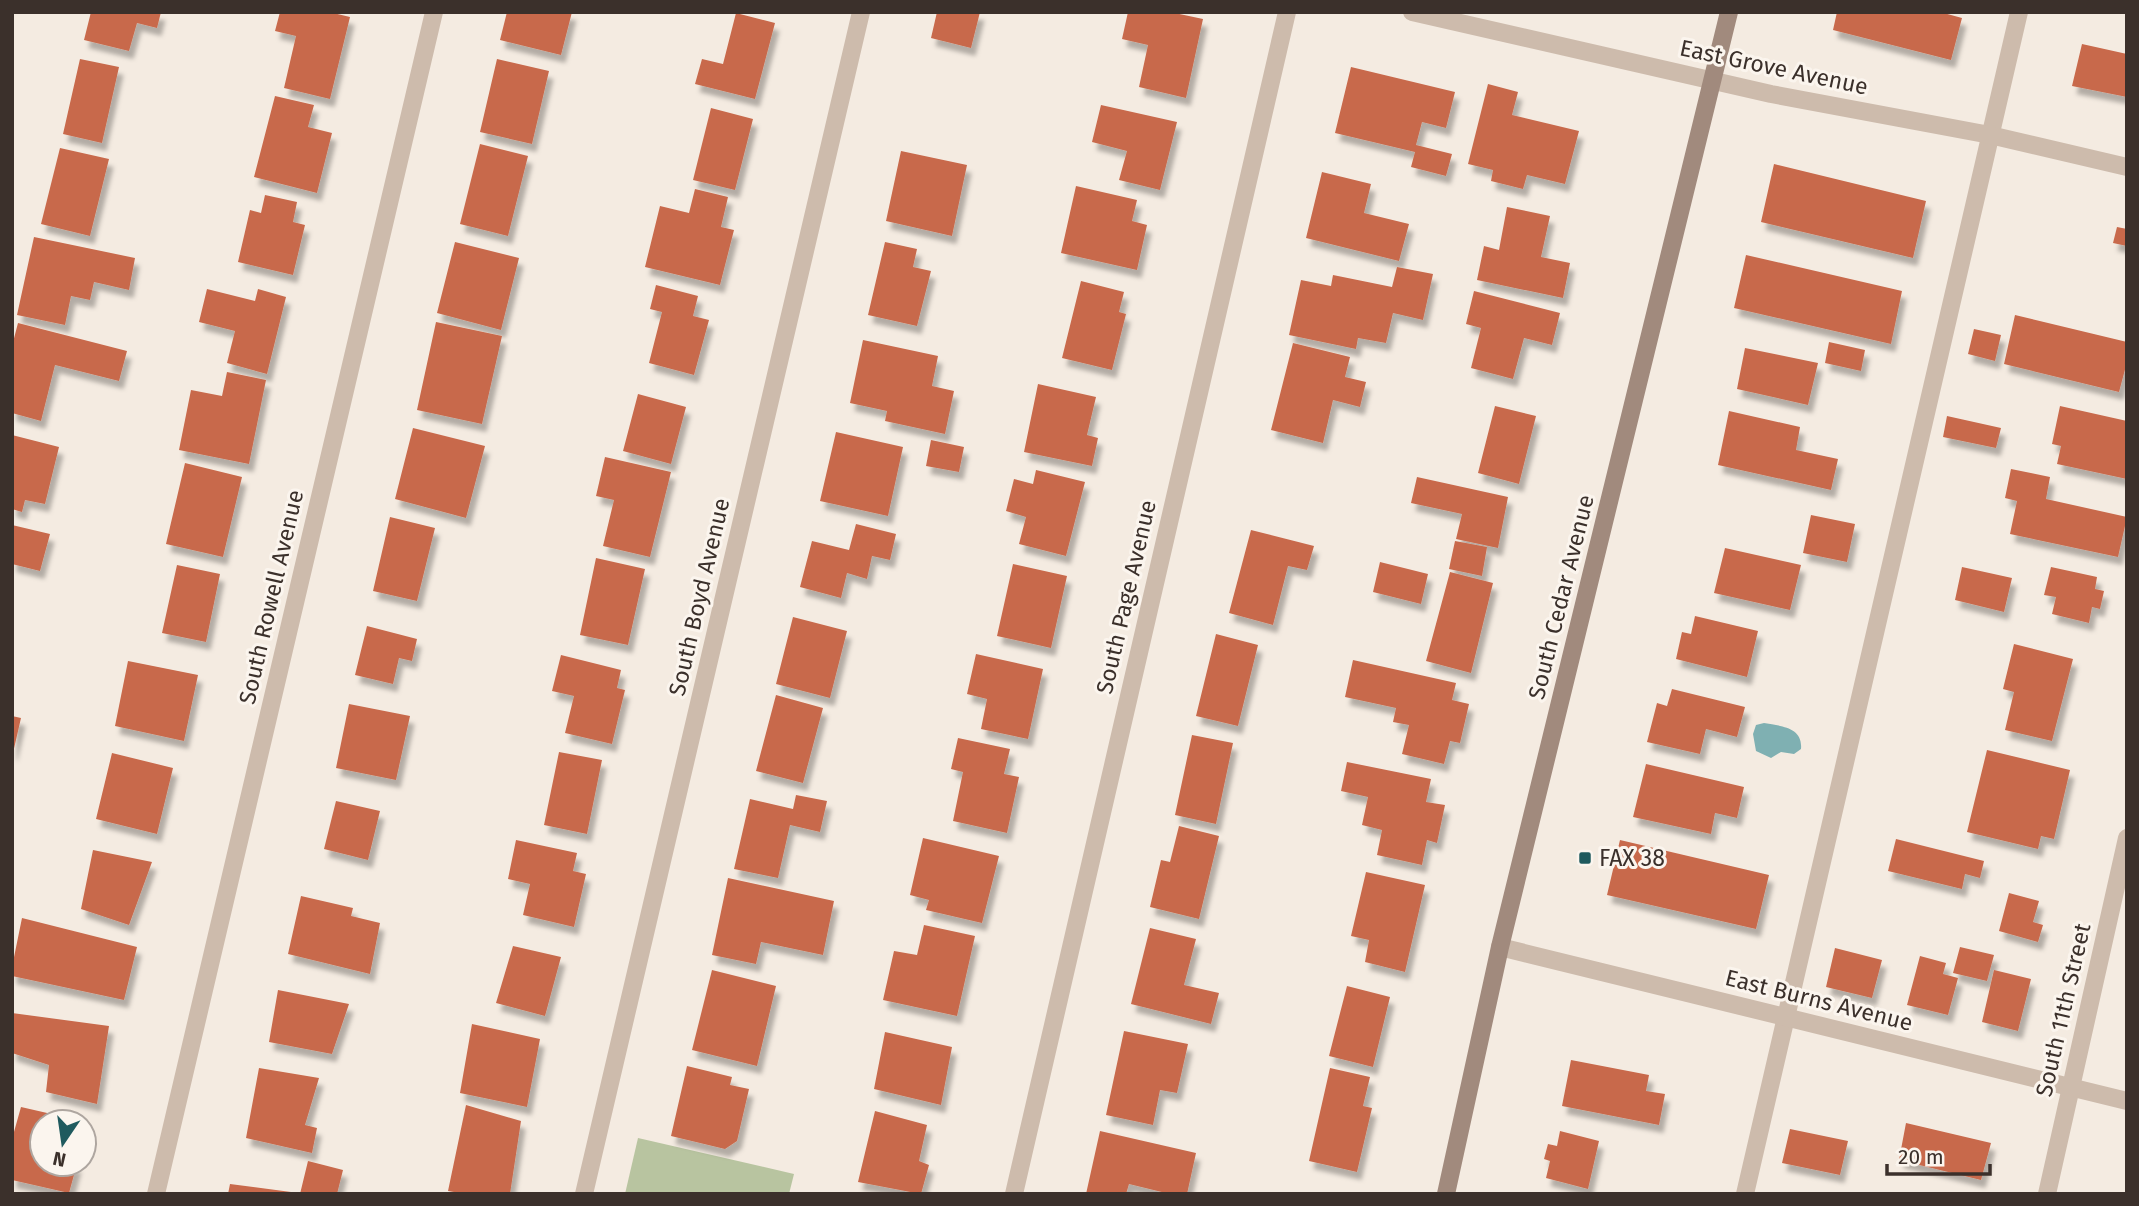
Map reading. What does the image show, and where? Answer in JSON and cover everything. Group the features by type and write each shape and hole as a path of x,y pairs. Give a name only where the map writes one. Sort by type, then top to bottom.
{"main road":[{"name":"South Cedar Avenue","path":"1446,1194 1500,947 1728,12"}],"street":[{"name":"South Rowell Avenue","path":"156,1194 434,12"},
{"name":"South Boyd Avenue","path":"584,1194 861,12"},
{"name":"South Page Avenue","path":"1014,1194 1287,12"},
{"name":"East Grove Avenue","path":"1412,12 1771,94 1990,135 2127,167"},
{"path":"1745,1194 2019,12"},
{"name":"South 11th Street","path":"2047,1194 2127,838"},
{"name":"East Burns Avenue","path":"1500,947 2127,1101"}],"green space":[{"path":"638,1138 794,1174 789,1194 625,1194"}],"water":[{"path":"1764,723 1795,732 1801,742 1801,749 1794,754 1781,752 1771,758 1756,751 1753,734 1756,725"}],"building":[{"path":"91,12 161,12 157,28 137,23 129,51 84,40"},
{"path":"280,12 329,12 350,17 330,99 284,88 296,36 275,31"},
{"path":"507,12 572,12 561,55 500,40"},
{"path":"937,12 980,12 971,48 931,38"},
{"path":"1128,12 1170,12 1203,19 1186,98 1139,87 1148,45 1122,39"},
{"path":"1837,12 1940,12 1962,18 1951,60 1833,30"},
{"path":"736,13 775,23 755,99 695,84 702,59 723,64"},
{"path":"2082,44 2127,54 2127,97 2072,86"},
{"path":"80,59 119,67 102,143 63,134"},
{"path":"497,59 549,71 532,144 480,132"},
{"path":"1351,67 1455,92 1446,128 1422,122 1416,145 1452,154 1446,176 1411,167 1415,152 1335,133"},
{"path":"1488,84 1518,92 1512,115 1579,131 1565,184 1527,175 1523,189 1491,181 1493,170 1468,164"},
{"path":"275,96 314,105 308,127 332,133 317,193 254,177"},
{"path":"1101,105 1177,122 1160,190 1119,180 1127,151 1092,142"},
{"path":"711,108 753,119 735,190 693,180"},
{"path":"480,144 528,156 508,236 460,224"},
{"path":"60,148 109,159 90,236 41,224"},
{"path":"901,151 967,165 952,236 886,221"},
{"path":"1774,164 1926,201 1913,258 1761,222"},
{"path":"1322,172 1371,184 1364,213 1409,224 1399,261 1306,238"},
{"path":"1076,186 1137,200 1132,221 1147,225 1137,270 1061,253"},
{"path":"695,189 728,197 721,227 734,230 720,285 645,267 660,206 689,213"},
{"path":"265,195 297,202 293,222 305,225 293,275 238,262 250,210 261,213"},
{"path":"1507,207 1550,216 1541,257 1570,263 1563,298 1477,280 1484,246 1499,250"},
{"path":"2117,227 2127,229 2127,246 2113,243"},
{"path":"34,237 135,258 129,290 94,282 90,300 71,296 65,325 17,315"},
{"path":"455,242 519,258 501,330 437,313"},
{"path":"885,242 917,249 913,267 931,271 917,326 868,315"},
{"path":"1746,255 1902,291 1891,344 1734,308"},
{"path":"1397,267 1433,274 1423,320 1393,313 1386,343 1358,338 1356,349 1289,335 1301,280 1331,286 1333,275 1392,287"},
{"path":"1081,281 1124,292 1119,312 1126,314 1112,370 1062,358"},
{"path":"656,285 698,296 693,316 709,320 694,375 649,363 662,312 650,309"},
{"path":"207,289 255,301 258,289 286,297 267,374 227,363 235,331 199,322"},
{"path":"1474,291 1560,313 1552,345 1524,338 1513,379 1471,368 1481,328 1466,324"},
{"path":"2015,315 2127,342 2127,362 2119,392 2004,364"},
{"path":"436,322 502,336 482,424 417,410"},
{"path":"18,323 127,351 119,381 55,365 41,421 12,413 12,346"},
{"path":"1974,329 2001,335 1995,361 1968,354"},
{"path":"863,340 938,356 932,386 954,391 945,434 885,421 887,411 850,403"},
{"path":"1829,342 1865,350 1861,371 1825,363"},
{"path":"1293,343 1350,357 1345,377 1366,382 1360,407 1333,400 1323,443 1271,430"},
{"path":"1745,348 1818,363 1808,405 1737,389"},
{"path":"227,372 266,380 249,464 179,450 191,390 222,396"},
{"path":"1038,384 1096,397 1087,435 1098,438 1092,466 1024,452"},
{"path":"638,394 686,407 671,464 623,451"},
{"path":"1495,406 1536,416 1519,484 1478,473"},
{"path":"2060,406 2127,421 2127,479 2057,464 2061,446 2052,444"},
{"path":"1729,411 1800,427 1796,450 1838,459 1831,490 1718,465"},
{"path":"1947,416 2001,428 1996,448 1943,437"},
{"path":"413,428 485,446 466,518 395,499"},
{"path":"836,432 903,447 888,516 820,501"},
{"path":"12,435 59,447 45,504 25,500 22,512 12,509"},
{"path":"931,440 964,447 959,472 926,466"},
{"path":"605,457 671,472 650,557 603,546 614,500 596,496"},
{"path":"185,463 242,477 223,557 166,544"},
{"path":"2011,469 2050,477 2046,499 2127,517 2118,557 2010,534 2017,501 2005,498"},
{"path":"1036,470 1085,482 1066,556 1019,544 1026,517 1006,511 1014,479 1033,484"},
{"path":"1417,477 1508,497 1498,548 1456,539 1462,514 1411,503"},
{"path":"1811,515 1855,524 1847,562 1803,553"},
{"path":"390,517 435,528 417,601 373,591"},
{"path":"856,524 896,534 890,560 872,556 867,579 847,573 841,598 800,587 812,541 849,550"},
{"path":"12,525 50,534 40,571 12,564"},
{"path":"1251,530 1314,546 1307,570 1288,566 1273,625 1229,613"},
{"path":"1455,541 1487,547 1482,576 1449,569"},
{"path":"1725,548 1801,565 1790,610 1714,593"},
{"path":"596,558 645,569 628,645 580,635"},
{"path":"1380,562 1428,574 1421,604 1373,592"},
{"path":"1013,564 1067,576 1051,648 997,636"},
{"path":"177,565 220,574 206,642 162,633"},
{"path":"1962,567 2012,578 2004,612 1955,600"},
{"path":"2051,567 2097,577 2095,589 2104,591 2100,609 2092,607 2089,623 2052,614 2056,597 2044,595"},
{"path":"1450,572 1493,583 1471,673 1426,661"},
{"path":"1695,616 1758,631 1747,677 1676,659 1682,632 1691,634"},
{"path":"793,617 847,631 830,698 776,684"},
{"path":"367,626 417,639 412,661 399,658 393,684 355,675"},
{"path":"1216,634 1258,645 1238,726 1196,716"},
{"path":"2014,644 2073,659 2052,741 2005,730 2014,692 2003,689"},
{"path":"976,654 1043,669 1028,739 981,729 987,699 967,694"},
{"path":"561,655 621,670 617,688 625,690 612,744 565,733 574,696 552,691"},
{"path":"1353,660 1456,683 1452,700 1469,704 1460,743 1450,741 1444,764 1402,754 1409,725 1393,722 1396,708 1345,697"},
{"path":"128,661 198,675 184,741 115,726"},
{"path":"1672,689 1745,707 1737,737 1706,729 1700,754 1647,742 1657,703 1667,706"},
{"path":"776,695 823,708 803,783 756,771"},
{"path":"349,704 410,716 396,780 336,768"},
{"path":"12,716 21,718 13,753 12,753"},
{"path":"1192,735 1233,743 1216,824 1175,815"},
{"path":"958,738 1010,749 1004,774 1019,777 1007,833 953,821 963,772 951,769"},
{"path":"1987,750 2070,770 2054,839 2041,836 2038,849 1967,832"},
{"path":"559,752 602,760 587,834 544,825"},
{"path":"112,753 173,768 157,834 96,819"},
{"path":"1347,762 1431,779 1426,802 1445,805 1437,843 1427,840 1422,865 1377,855 1382,830 1362,825 1368,797 1341,791"},
{"path":"1646,764 1744,787 1737,818 1715,813 1711,834 1633,817"},
{"path":"796,795 827,801 820,832 790,825 778,878 734,869 750,799 793,809"},
{"path":"336,801 380,811 368,860 324,849"},
{"path":"1179,826 1219,836 1199,919 1150,907 1161,860 1170,862"},
{"path":"923,838 999,856 982,923 926,910 929,900 910,895"},
{"path":"1896,839 1984,861 1980,878 1965,874 1962,889 1888,871"},
{"path":"516,840 577,853 573,871 586,874 574,927 523,915 530,884 508,879"},
{"path":"1620,840 1769,875 1756,929 1607,895"},
{"path":"93,850 152,862 129,925 81,909"},
{"path":"1366,872 1425,885 1405,972 1365,962 1369,940 1351,936"},
{"path":"728,878 834,901 823,955 761,942 756,964 712,955"},
{"path":"2009,893 2039,901 2033,922 2043,925 2038,942 1999,931"},
{"path":"301,896 353,908 351,916 380,923 370,974 288,954"},
{"path":"22,918 137,947 124,1000 12,976"},
{"path":"924,925 975,936 957,1016 883,1000 894,951 917,955"},
{"path":"1150,928 1196,939 1184,985 1219,993 1211,1024 1131,1004"},
{"path":"513,946 561,957 545,1016 496,1003"},
{"path":"1960,947 1994,955 1987,981 1953,973"},
{"path":"1835,948 1882,960 1872,998 1826,987"},
{"path":"1920,956 1946,963 1943,974 1958,978 1948,1015 1907,1005"},
{"path":"712,970 776,986 757,1066 692,1050"},
{"path":"1994,970 2031,979 2018,1031 1982,1022"},
{"path":"1347,986 1390,997 1373,1067 1329,1056"},
{"path":"278,990 349,1004 332,1054 269,1042"},
{"path":"12,1013 109,1026 97,1104 46,1092 49,1065 12,1053"},
{"path":"472,1024 540,1039 527,1107 460,1093"},
{"path":"1124,1031 1188,1044 1177,1093 1160,1090 1153,1125 1106,1115"},
{"path":"885,1032 952,1047 941,1105 874,1089"},
{"path":"1571,1060 1649,1075 1646,1091 1665,1094 1659,1125 1562,1106"},
{"path":"687,1066 732,1077 730,1085 749,1089 737,1141 725,1149 671,1136"},
{"path":"259,1068 319,1078 305,1125 317,1128 312,1153 246,1138"},
{"path":"1330,1068 1370,1077 1363,1106 1372,1108 1357,1172 1309,1161"},
{"path":"466,1105 521,1121 510,1194 466,1194 448,1191"},
{"path":"21,1107 28,1109 28,1178 73,1178 69,1193 12,1180 12,1139"},
{"path":"875,1111 927,1125 919,1161 929,1165 921,1194 858,1182"},
{"path":"1906,1123 1991,1143 1981,1180 1899,1160"},
{"path":"1790,1129 1848,1141 1840,1175 1782,1163"},
{"path":"1100,1131 1196,1153 1187,1194 1170,1194 1129,1184 1126,1194 1086,1194"},
{"path":"1560,1131 1599,1141 1588,1189 1546,1178 1550,1161 1544,1159 1548,1144 1557,1146"},
{"path":"308,1161 343,1170 337,1194 300,1194"},
{"path":"230,1184 291,1192 291,1194 228,1194"}],"place":[{"name":"FAX 38","path":"1585,858"}]}
